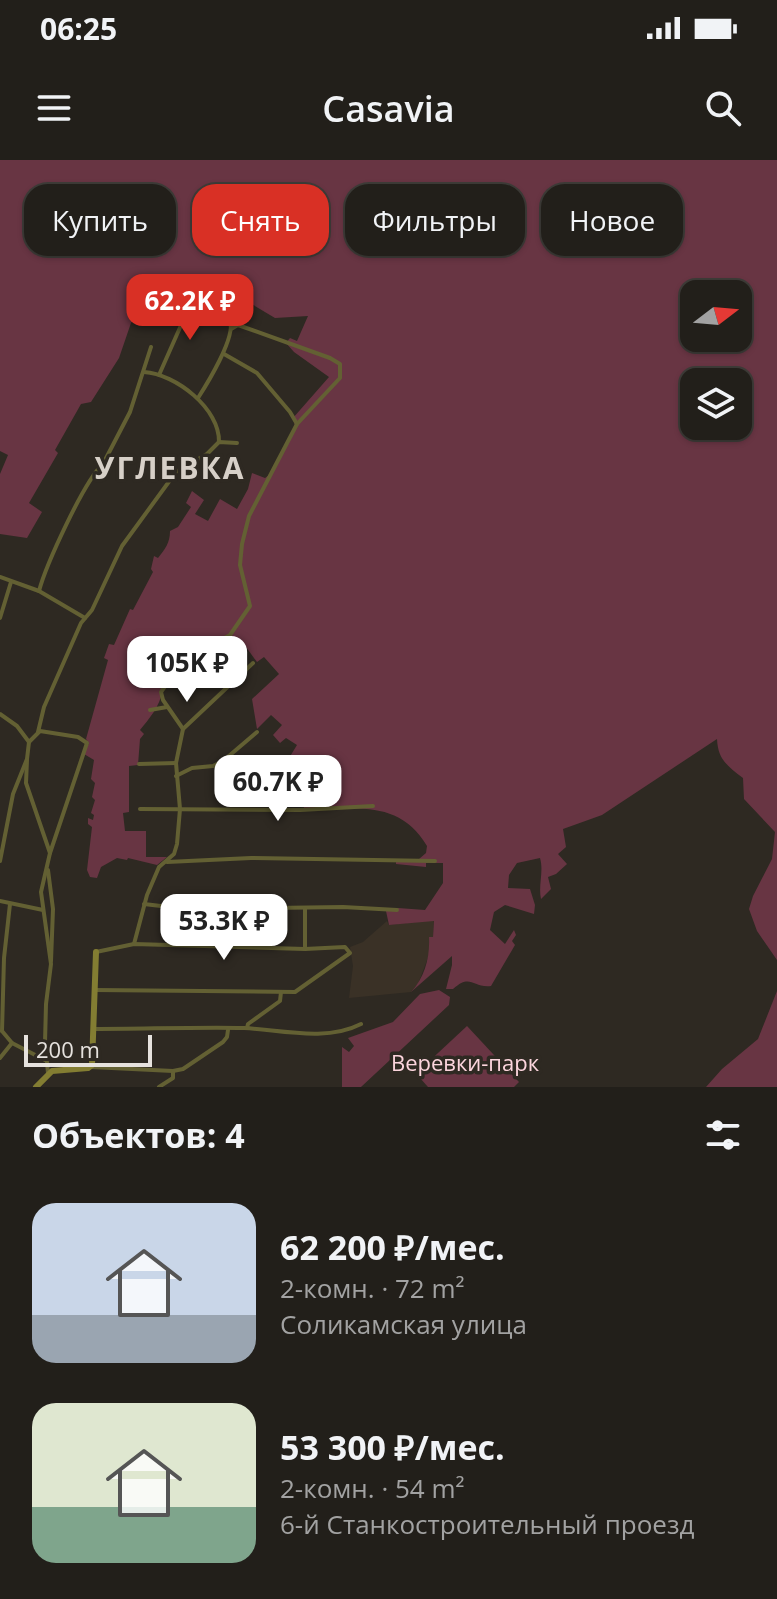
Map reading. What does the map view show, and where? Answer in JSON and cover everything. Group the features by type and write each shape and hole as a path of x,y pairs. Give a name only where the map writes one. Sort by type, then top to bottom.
{"street":[{"path":"159,375 186,314 205,293 215,293 231,329 224,354 198,398"},
{"path":"183,729 167,707 161,692 184,660 230,635 250,606 240,557 249,516 297,424 340,378 340,364 330,358 238,325 231,329"},
{"path":"39,591 75,510 130,412 151,347"},
{"path":"224,354 257,373 297,424"},
{"path":"144,372 159,375 198,398 218,425 219,442"},
{"path":"50,853 26,783 29,742 38,732 44,707 122,546 176,472 207,454 219,442 237,443"},
{"path":"0,577 39,591 85,618"},
{"path":"0,618 11,582"},
{"path":"134,944 144,904 159,867 176,849 180,809 176,763 183,729 253,663"},
{"path":"150,710 167,707"},
{"path":"0,714 17,726 29,742"},
{"path":"38,732 64,734 87,743 50,853 41,892 51,964"},
{"path":"176,776 192,768 213,766 223,761 257,732"},
{"path":"223,761 272,758"},
{"path":"0,861 13,794 27,759"},
{"path":"139,764 176,763"},
{"path":"140,809 300,810 373,806"},
{"path":"165,862 239,858 435,861"},
{"path":"48,870 53,909 46,1004 45,1060 48,1073"},
{"path":"0,901 43,910"},
{"path":"10,904 4,950 1,1030 12,1043 45,1060"},
{"path":"144,904 186,909 343,907 397,910"},
{"path":"305,909 305,949"},
{"path":"91,1067 94,1029 94,990 96,952 134,944 305,949 348,947 350,953 295,992 94,990"},
{"path":"247,1029 248,1024 280,1001 281,992"},
{"path":"94,1029 247,1029 291,1033 340,1031 361,1024"},
{"path":"36,1087 48,1073 55,1070 91,1067 183,1069 223,1042 228,1030"},
{"path":"0,1058 12,1043"},
{"path":"159,1087 173,1078 173,1071"}],"shaded area":[{"path":"434,920 429,954 418,984 411,992 349,998 353,966 350,947 363,942 387,921 389,925"}],"green space":[{"path":"0,160 777,160 777,960 757,931 749,909 772,859 775,832 744,799 743,778 724,761 717,739 602,815 563,829 566,847 558,854 567,864 548,877 551,889 541,899 540,858 517,863 509,875 508,888 530,889 535,905 534,914 505,905 494,912 490,930 505,944 514,930 516,935 512,941 515,945 491,986 464,982 453,989 446,989 452,956 411,992 426,966 434,921 389,925 386,911 398,908 425,910 443,883 443,863 426,863 426,867 396,864 396,861 419,859 426,853 427,846 403,820 388,813 357,809 304,811 304,788 301,787 299,765 286,763 297,745 286,738 280,743 273,735 282,725 271,715 257,729 252,699 279,674 264,657 257,662 243,643 224,652 217,644 187,659 162,692 157,707 140,730 144,734 140,739 138,765 129,766 129,812 123,813 125,831 146,831 146,857 167,857 157,865 117,858 101,867 97,878 90,877 87,870 92,827 88,824 88,818 93,820 94,815 91,813 95,783 91,779 94,760 84,754 108,660 104,658 109,644 114,645 130,609 133,610 153,572 154,556 158,558 161,555 170,531 178,527 191,507 186,503 192,491 204,500 195,514 208,521 220,499 237,509 248,489 252,473 265,478 272,473 295,426 293,418 329,377 286,343 290,338 297,341 308,316 275,318 240,297 228,323 222,314 200,301 209,284 181,275 166,313 157,314 153,307 142,307 131,323 119,358 91,402 81,404 55,450 58,453 29,503 42,512 27,538 0,534 0,474 8,455 0,451"},
{"path":"439,990 450,997 449,1005 361,1087 342,1087 342,1047 349,1052 354,1046 348,1038 393,1022 420,994"},
{"path":"777,991 777,1087 706,1087 758,1039"},
{"name":"Веревки-парк","path":"467,1026 519,1082 514,1087 428,1087 420,1078 423,1067"}],"district":[{"name":"УГЛЕВКА","path":"170,469"}]}
